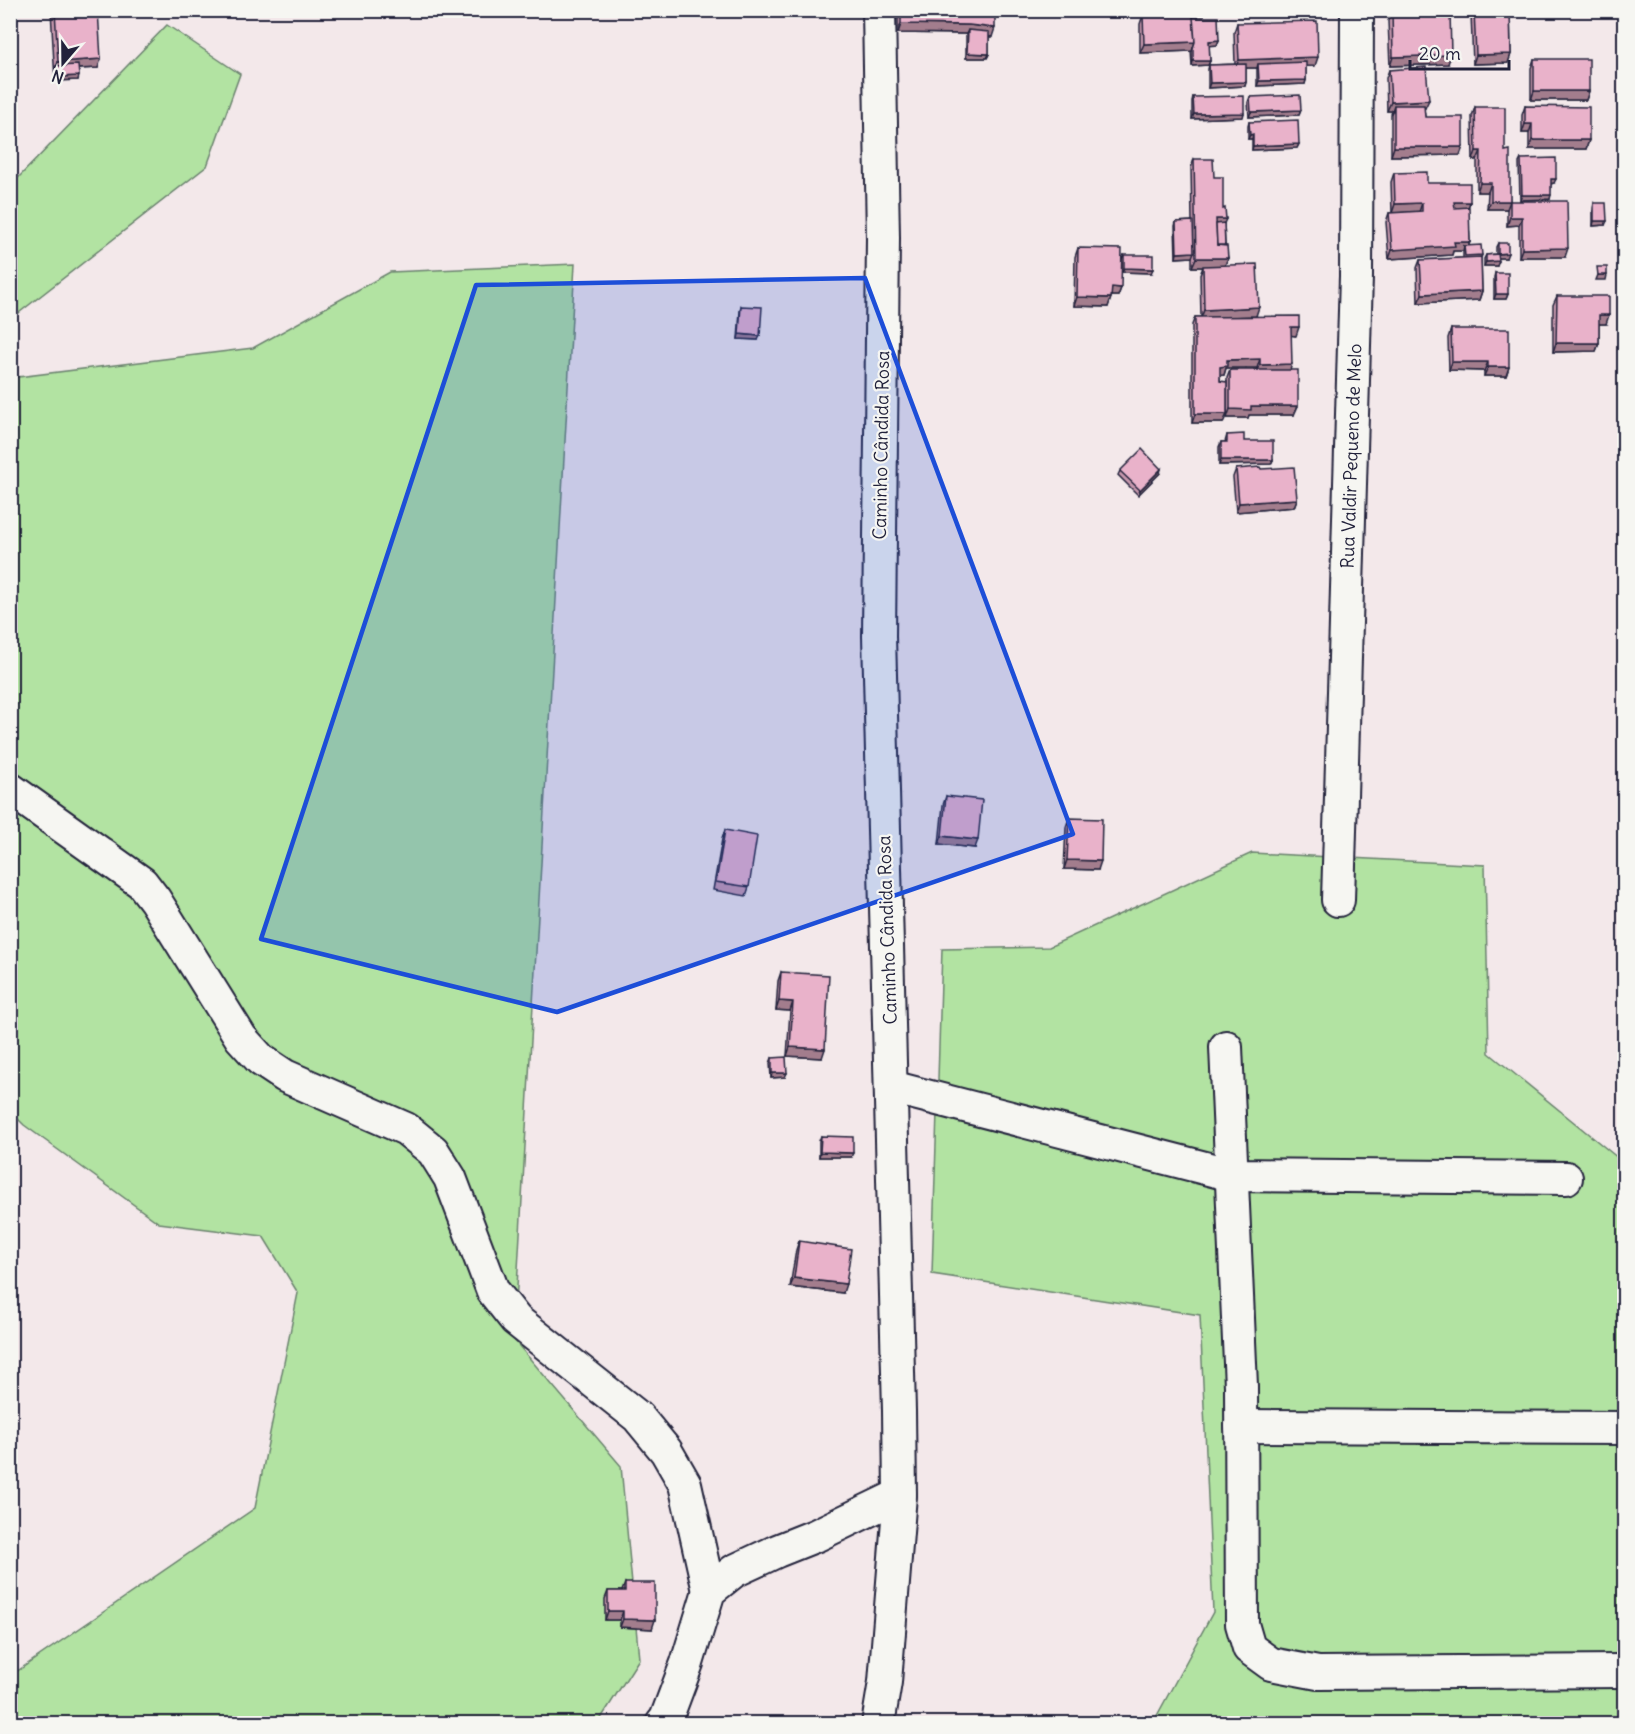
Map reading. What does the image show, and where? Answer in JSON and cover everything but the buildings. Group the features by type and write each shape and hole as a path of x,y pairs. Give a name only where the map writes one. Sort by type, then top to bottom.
{"street":[{"name":"Caminho Cândida Rosa","path":"878,1724 885,1682 900,1495 879,636 883,238 879,10"},
{"name":"Rua Valdir Pequeno de Melo","path":"1338,900 1356,276 1357,10"},
{"path":"10,789 142,883 155,900 241,1038 261,1060 285,1076 406,1129 433,1151 450,1178 493,1291 516,1320 638,1417 666,1451 685,1484 709,1591 687,1664 662,1724"},
{"path":"1226,1047 1241,1386 1242,1624 1249,1648 1271,1664 1318,1673 1624,1671"},
{"path":"891,1087 1232,1175 1566,1178"},
{"path":"1241,1426 1624,1428"},
{"path":"709,1591 734,1571 817,1535 900,1495"}],"highlighted area":[{"path":"865,278 1073,834 557,1012 261,939 476,285"}],"green space":[{"path":"167,25 240,74 207,166 11,319 11,181 16,180"},
{"path":"575,264 514,1340 621,1466 639,1659 598,1723 11,1723 11,1674 255,1508 298,1293 263,1236 159,1223 24,1125 11,1112 10,378 253,348 390,272"},
{"path":"1252,853 1485,865 1489,1053 1624,1163 1624,1723 1153,1723 1213,1612 1200,1315 932,1274 942,949 1049,947"}]}
